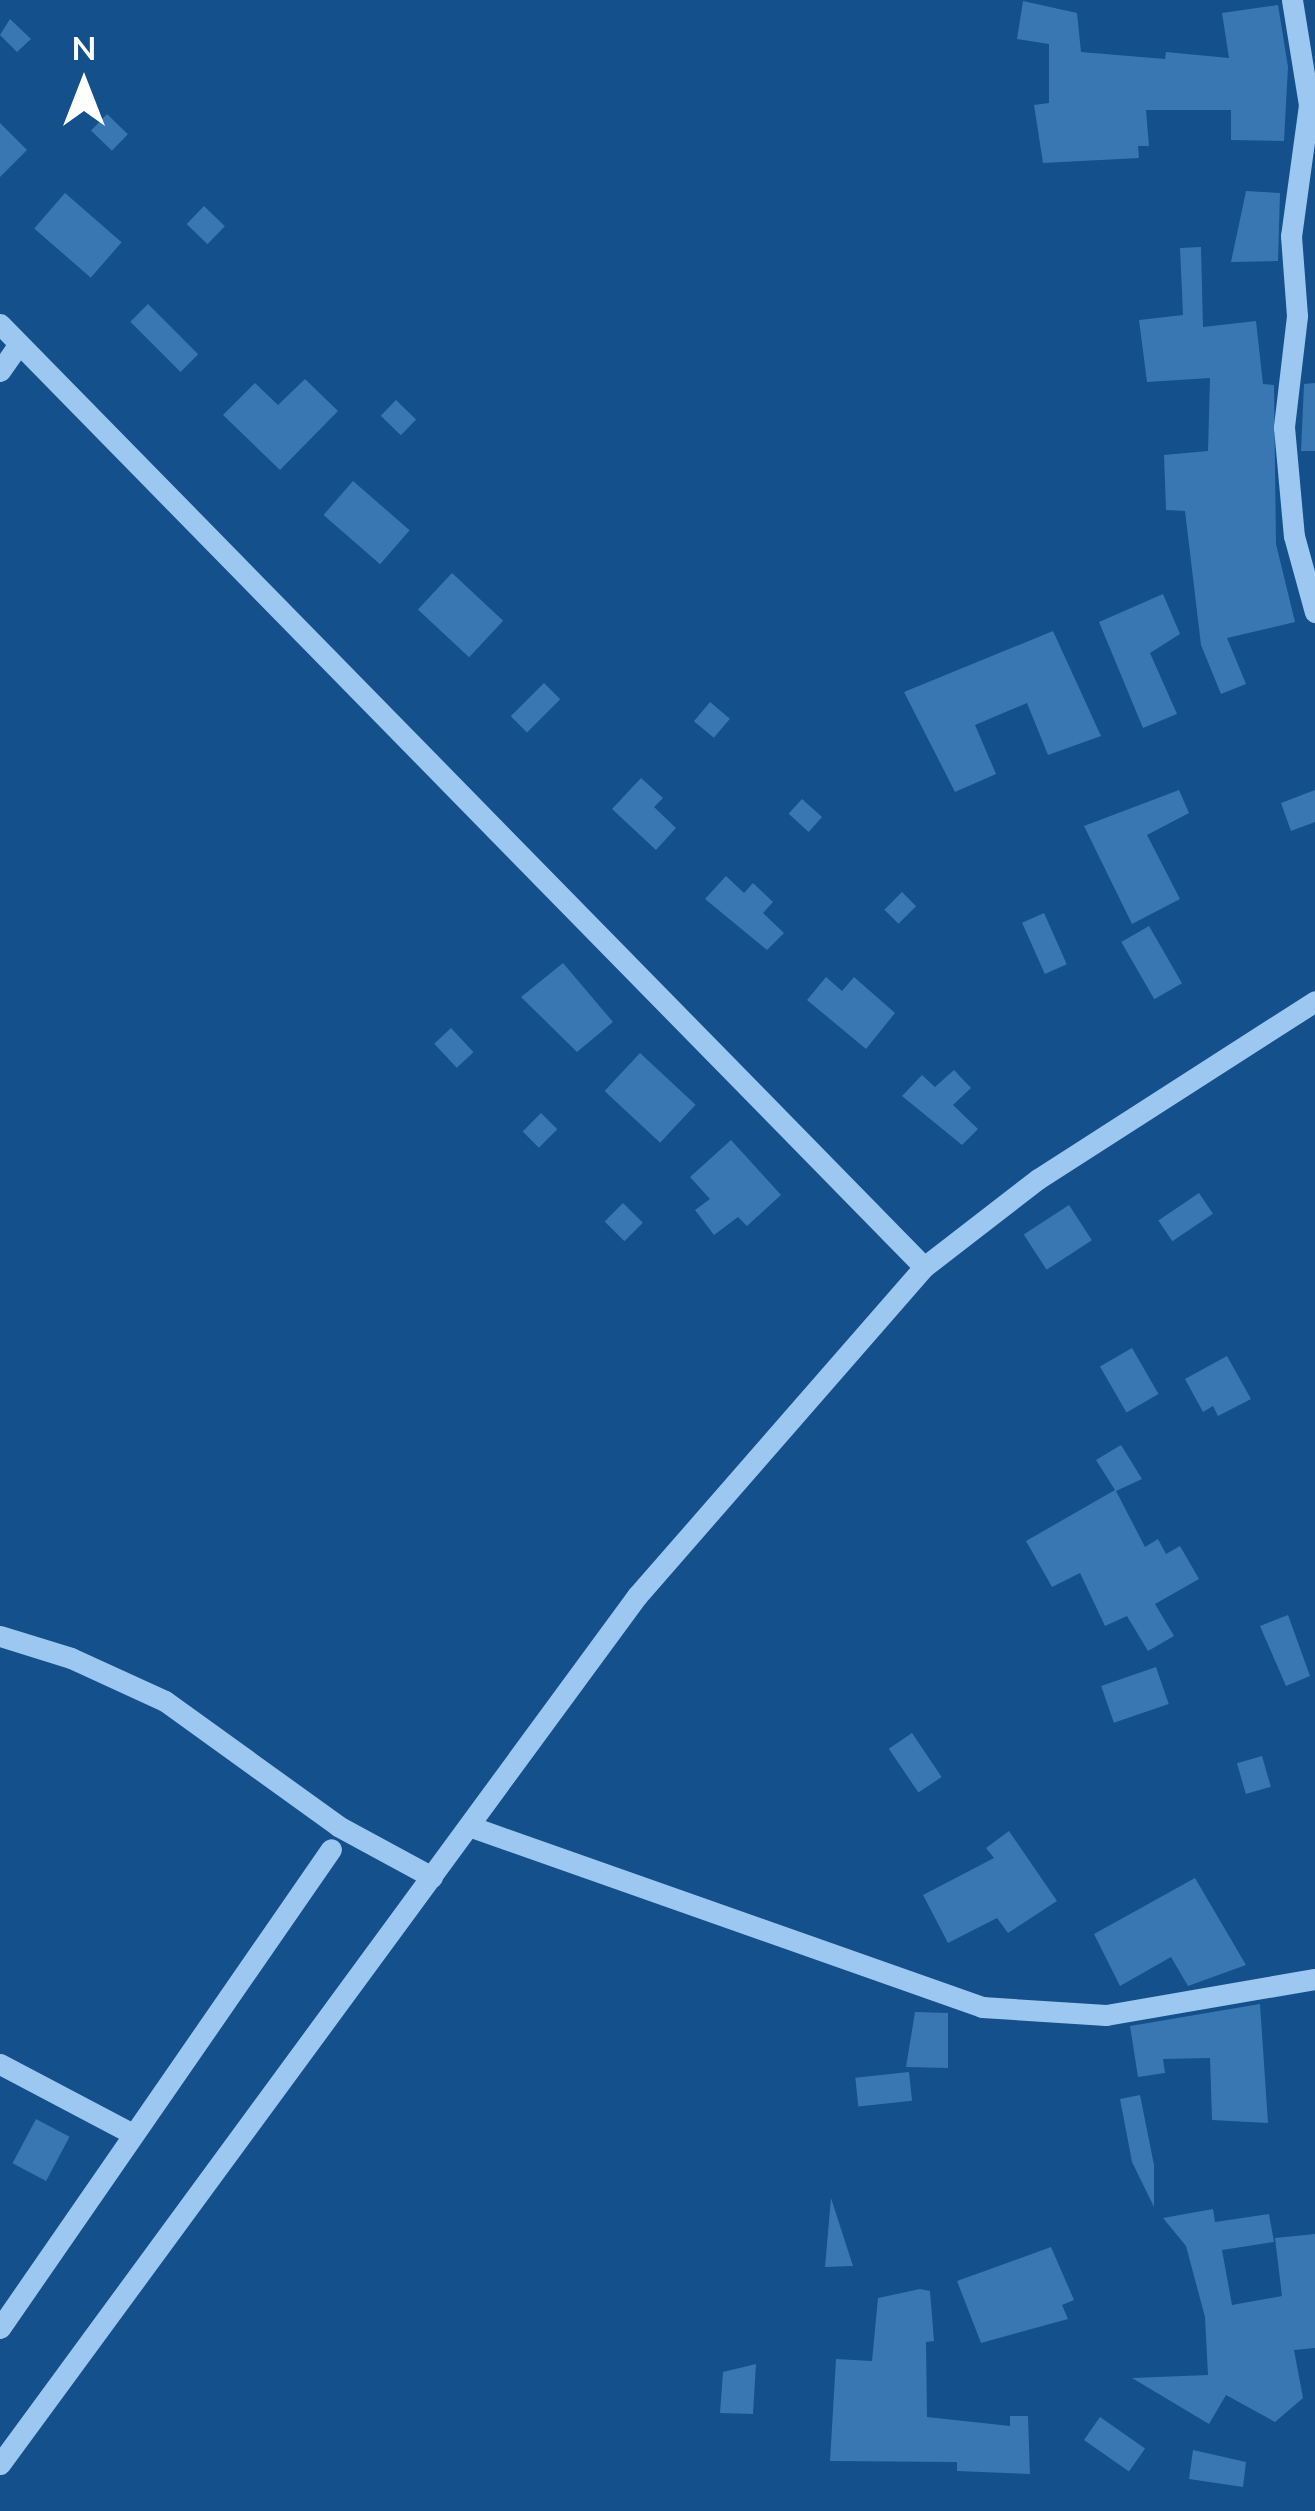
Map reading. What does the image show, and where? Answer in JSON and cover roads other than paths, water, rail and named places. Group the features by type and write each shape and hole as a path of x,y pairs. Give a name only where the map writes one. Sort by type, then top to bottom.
{"street":[{"path":"1292,0 1309,105 1291,236 1297,316 1284,427 1294,536 1315,612"},
{"path":"0,324 924,1267"},
{"path":"0,371 18,345"},
{"path":"0,2464 637,1596 924,1267 1038,1179 1315,1001"},
{"path":"0,1636 71,1658 165,1701 338,1826 432,1877"},
{"path":"469,1826 982,2007 1106,2015 1315,1979"},
{"path":"0,2328 331,1849"},
{"path":"0,2064 131,2133"}]}
